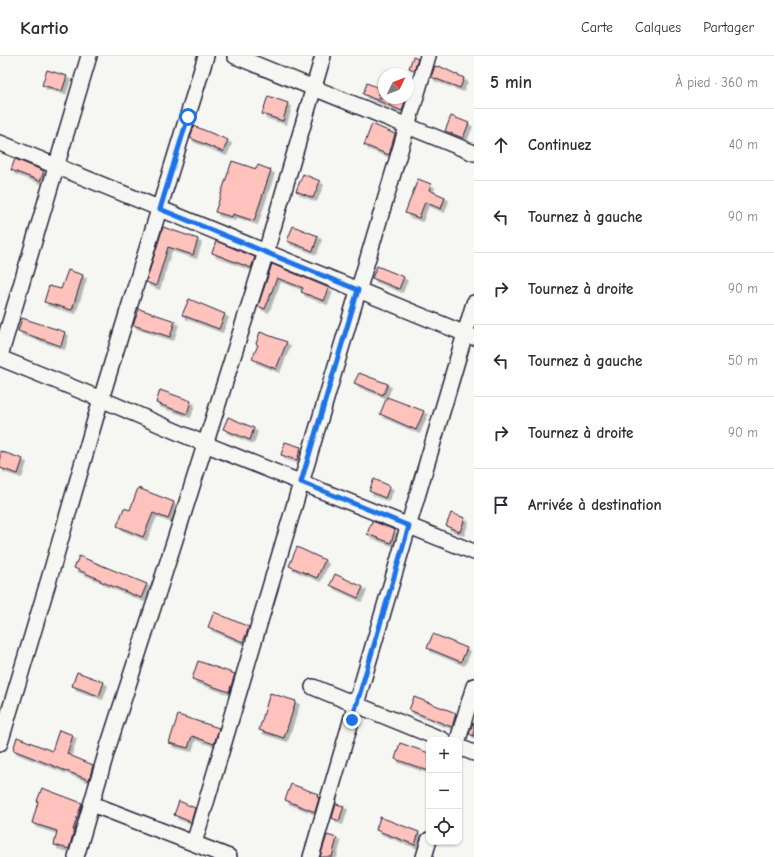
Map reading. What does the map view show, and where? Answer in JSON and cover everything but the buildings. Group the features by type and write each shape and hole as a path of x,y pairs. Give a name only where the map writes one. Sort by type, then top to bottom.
{"street":[{"path":"89,56 0,357 205,444 474,552"},
{"path":"0,743 101,399 206,56"},
{"path":"235,56 474,152"},
{"path":"76,857 108,747 266,252 322,56"},
{"path":"194,844 428,56"},
{"path":"0,143 470,336"},
{"path":"311,857 409,526 470,336 474,304"},
{"path":"459,737 474,686"},
{"path":"313,688 436,737"},
{"path":"462,748 474,753"},
{"path":"92,804 228,857"},
{"path":"424,857 428,845"}],"route":[{"path":"188,117 160,209 358,290 301,482 409,526 352,720"}]}
